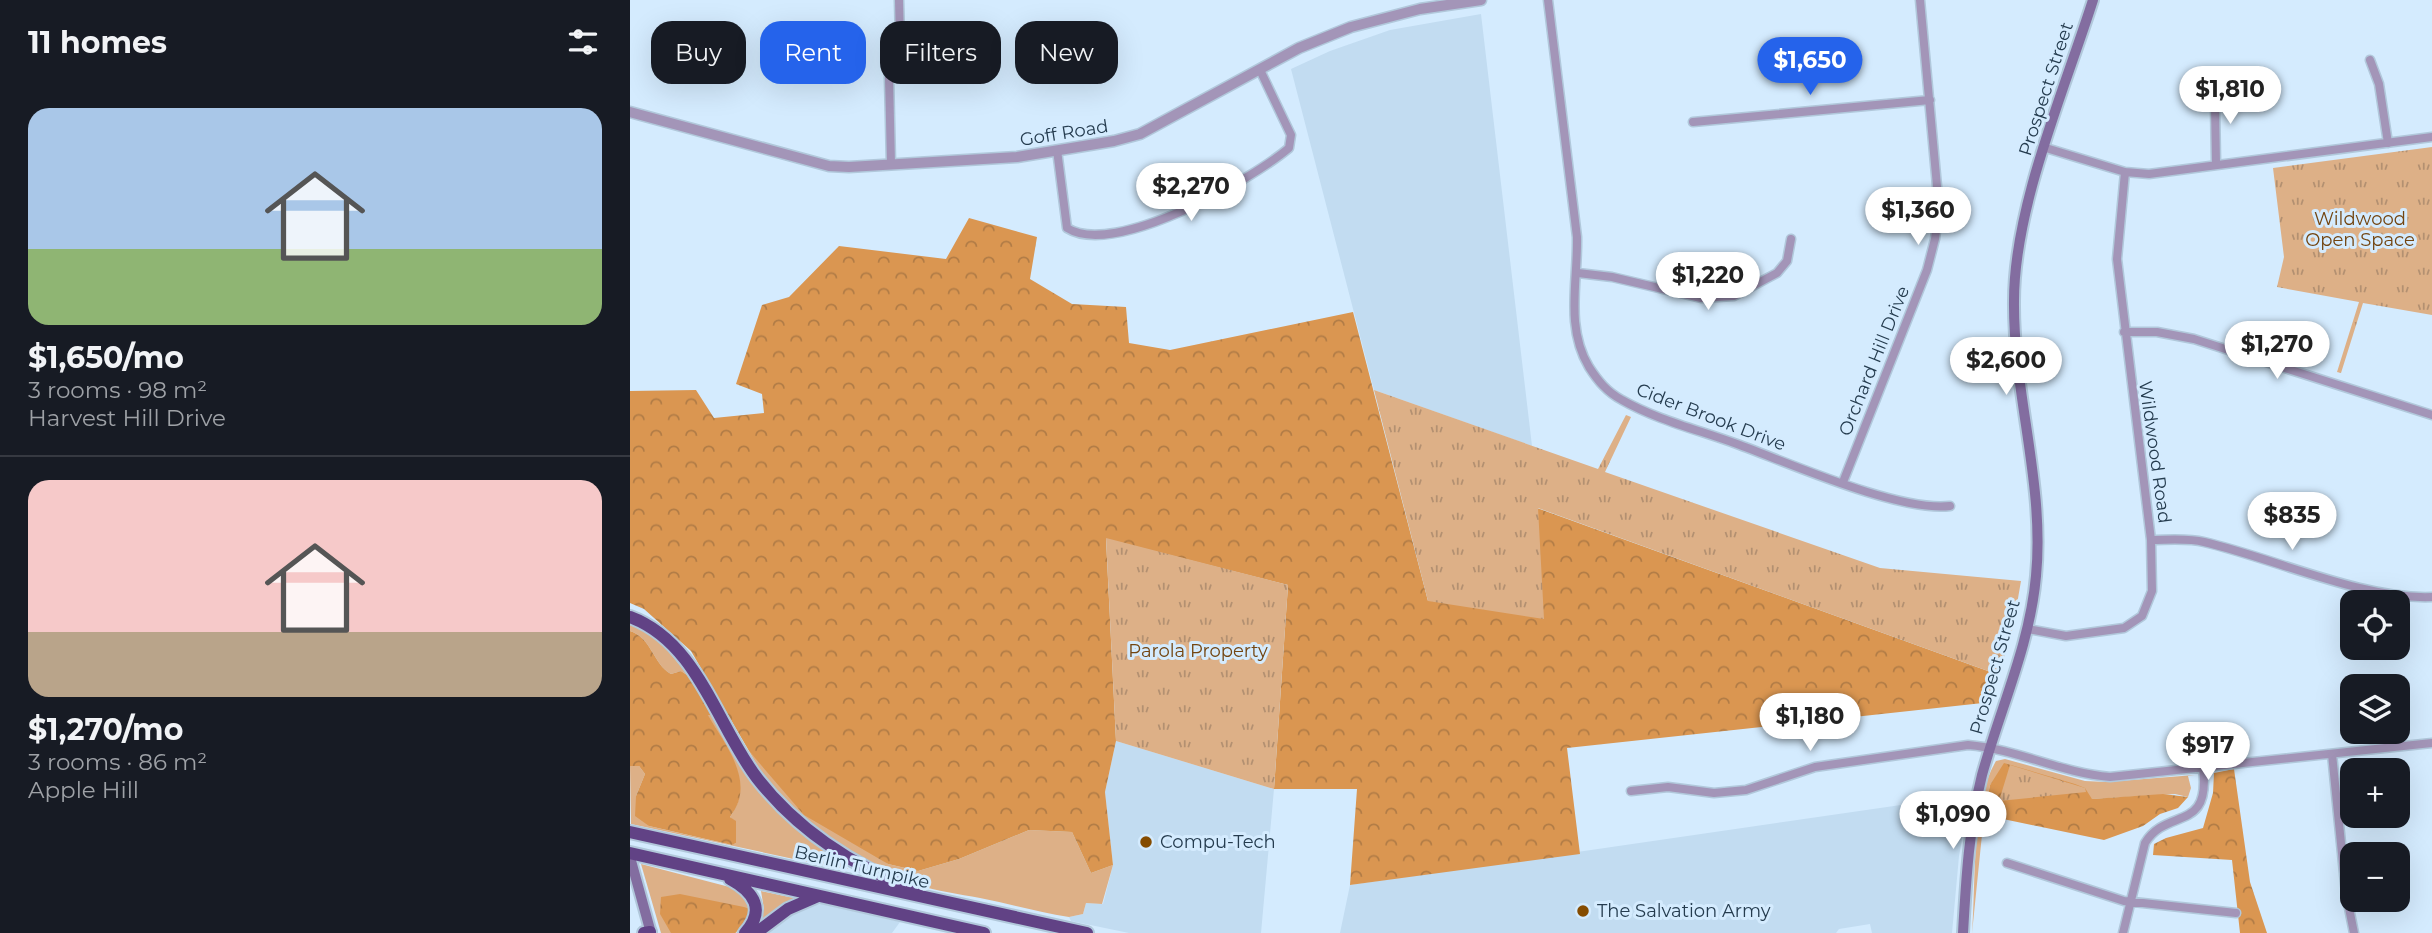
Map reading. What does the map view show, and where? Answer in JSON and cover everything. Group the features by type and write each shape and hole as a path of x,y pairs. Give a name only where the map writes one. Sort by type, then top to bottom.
{"highway":[{"path":"630,617 663,638 687,663 755,776 807,830 868,871 960,907"},
{"name":"Berlin Turnpike","path":"633,833 1087,933"},
{"path":"634,855 984,933"},
{"path":"714,872 747,889 755,900 755,920 745,933"},
{"path":"756,933 788,909 818,895"}],"main road":[{"name":"Prospect Street","path":"1963,933 1974,811 1990,748 2028,629 2036,575 2036,525 2015,333 2014,285 2022,227 2094,0"},
{"path":"634,855 648,933"}],"street":[{"path":"891,164 890,77 900,40 900,0"},
{"name":"Goff Road","path":"630,112 829,166 965,162 1057,150 1140,134 1299,48 1351,27 1420,9 1481,0"},
{"name":"Cider Brook Drive","path":"1548,0 1577,237 1578,273 1573,317 1577,345 1604,388 1637,408 1843,482 1912,505 1931,509 1950,506"},
{"name":"Orchard Hill Drive","path":"1843,482 1927,270 1936,239 1939,208 1920,0"},
{"path":"2370,60 2379,84 2388,143"},
{"path":"1057,150 1067,228 1076,234 1139,228 1162,219 1197,205 1273,161 1289,148 1291,135 1260,70"},
{"path":"2216,163 2215,106 2222,85"},
{"path":"1693,122 1930,100"},
{"path":"2046,148 2125,172 2149,174 2216,163 2432,137"},
{"name":"Wildwood Road","path":"2028,629 2066,636 2124,628 2142,616 2151,591 2151,540 2117,259 2125,172"},
{"path":"1578,273 1612,277 1701,298 1734,296 1777,273 1787,261 1791,239"},
{"path":"2124,332 2157,332 2194,339 2432,415"},
{"path":"2151,540 2201,541 2377,591 2409,598 2432,597"},
{"path":"1632,791 1668,787 1714,793 1746,790 1768,785 1815,767 1957,746 1990,748 2096,776 2126,776 2432,743"},
{"path":"2332,754 2346,893 2354,933"},
{"path":"2123,933 2133,903 2145,843 2153,831 2188,817 2197,808 2204,794 2203,768"},
{"path":"2007,863 2133,903 2236,913"}],"shaded area":[{"path":"1481,14 1532,446 1374,390 1291,69 1330,51 1390,30"},
{"path":"1116,741 1274,789 1261,933 1129,933 1071,921 1069,917 1083,914 1086,903 1103,904 1113,865 1105,792"},
{"path":"1970,795 1959,856 1952,933 1872,933 1870,924 1839,929 1836,933 1340,933 1350,885"},
{"path":"822,904 900,922 892,933 762,933 804,906"}],"green space":[{"name":"Wildwood Open Space","path":"2432,147 2432,315 2363,303 2341,373 2337,372 2359,302 2277,287 2284,257 2273,168"},
{"path":"969,218 1037,237 1030,279 1072,304 1126,307 1129,343 1170,350 1353,312 1428,601 1537,508 1999,675 1992,702 1567,748 1580,854 1350,885 1357,789 1274,789 1288,585 1106,539 1116,741 1105,792 1113,865 1091,873 1072,832 1029,830 959,859 918,871 888,864 804,815 749,751 691,651 644,609 630,603 630,391 696,390 714,418 764,413 762,394 736,384 762,305 789,297 839,246 946,259"},
{"path":"1374,390 1598,469 1626,415 1631,417 1605,472 1880,568 2021,581 2013,627 1999,675 1538,508 1544,619 1428,601"},
{"name":"Parola Property","path":"1106,538 1288,585 1274,789 1116,741"},
{"path":"630,622 657,638 690,677 681,671 671,674 665,670 643,639 630,631"},
{"path":"630,631 643,639 665,670 671,674 681,671 690,677 730,752 740,778 738,804 730,817 736,821 736,843 732,845 649,826 635,816 636,796 645,774 639,766 630,766"},
{"path":"707,714 712,715 743,767 787,819 848,869 831,867 631,824 630,766 639,766 645,774 636,796 649,826 731,845 736,843 736,822 730,817 740,791 739,778 729,751"},
{"path":"749,751 770,773 888,864 918,871 959,859 1029,830 1072,832 1091,873 1113,865 1102,904 1086,903 1083,914 1069,917 932,889 892,876 843,850 799,815 779,795"},
{"path":"2005,759 2085,781 2106,782 2195,775 2188,776 2191,788 2188,797 2175,794 2092,799 1998,775 1990,785 1984,815 1972,933 1976,844 1982,798 1996,761"},
{"path":"2004,763 2085,788 2092,799 2163,794 2188,797 2178,808 2160,814 2143,826 2104,840 1984,815 1990,785"},
{"path":"2010,765 2085,788 2086,792 1999,801"},
{"path":"2234,769 2250,882 2267,933 2240,933 2232,860 2153,855 2154,844 2203,828 2213,793 2214,773"},
{"path":"641,864 741,890 751,910 736,933 661,933"},
{"path":"761,891 794,898 756,926 764,909"},
{"path":"680,894 750,909 747,920 735,933 671,933 660,914 661,897"}],"place":[{"name":"Compu-Tech","path":"1146,842"},
{"name":"The Salvation Army","path":"1583,911"}]}
